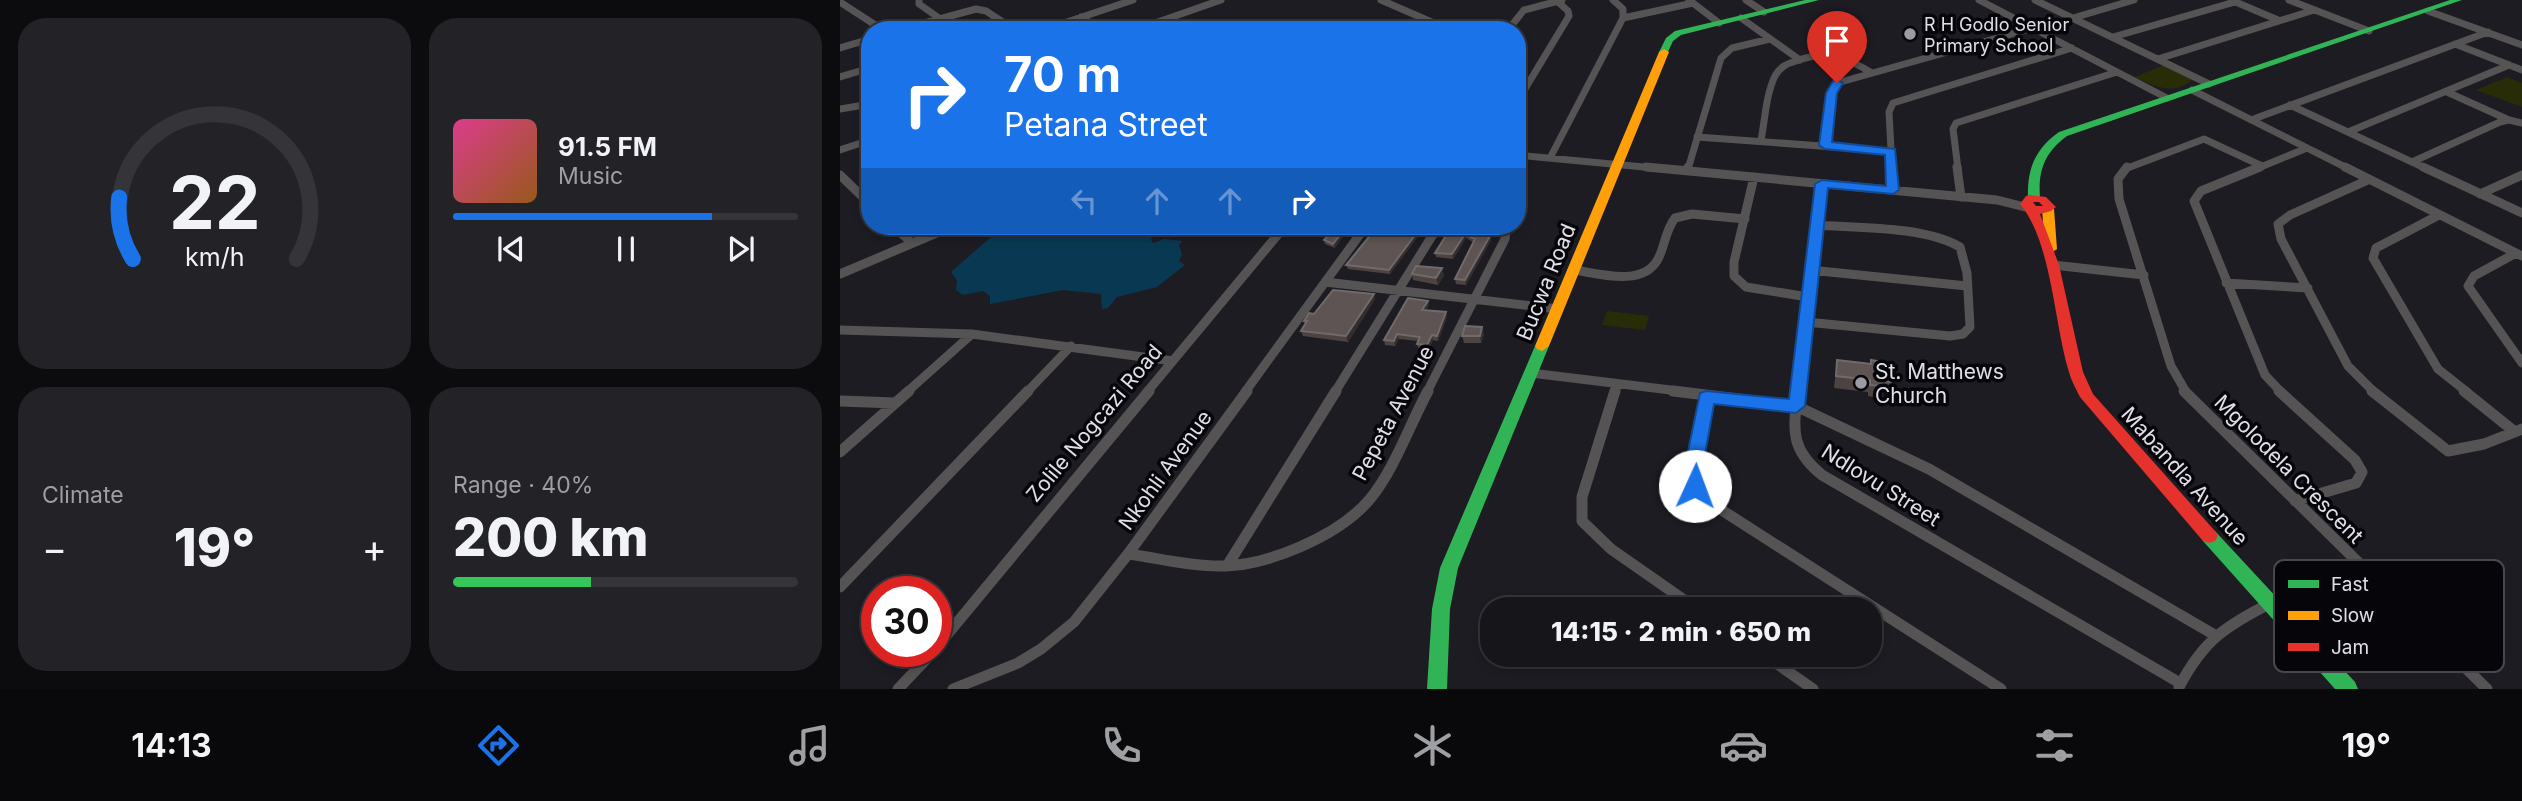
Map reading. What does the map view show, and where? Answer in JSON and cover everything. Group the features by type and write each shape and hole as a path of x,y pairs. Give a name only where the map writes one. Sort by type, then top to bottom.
{"street":[{"path":"919,0 919,4 939,18"},
{"path":"1069,21 1133,0"},
{"path":"1161,21 1221,0"},
{"path":"1381,0 1429,21"},
{"path":"1550,158 1623,18 1623,9 1613,0"},
{"path":"1746,0 1764,12"},
{"path":"1979,0 2167,98"},
{"path":"2035,0 2209,84"},
{"path":"2073,18 2134,0"},
{"path":"2289,0 2369,31"},
{"name":"Mabandla Avenue","path":"2274,606 2087,397 2076,372 2051,262 2052,243 2036,204 2035,168 2039,153 2063,134 2458,0"},
{"path":"1515,21 1524,10 1560,1 1569,16 1526,87"},
{"path":"1623,18 1691,1 1719,23"},
{"name":"Bucwa Road","path":"1437,689 1440,623 1449,568 1672,37 1808,1"},
{"path":"2113,37 2233,1 2279,20"},
{"path":"840,2 869,21"},
{"path":"840,11 850,9"},
{"path":"929,21 981,9 998,21"},
{"path":"2158,59 2314,10"},
{"path":"2428,10 2522,45"},
{"path":"1081,17 1087,21"},
{"path":"1741,18 1800,60"},
{"path":"1825,145 1835,85 2034,28"},
{"path":"2251,120 2488,32"},
{"path":"1687,171 1724,53 1732,48 1770,39"},
{"path":"840,48 861,41"},
{"path":"2455,44 2522,70"},
{"path":"1893,190 1889,112 1897,100 2072,48"},
{"path":"1761,140 1776,72 1782,66 1824,54 1840,54 1872,73"},
{"path":"2348,132 2509,65"},
{"path":"840,77 861,71"},
{"path":"1961,197 1954,135 1956,123 2117,72"},
{"path":"2192,90 2519,255"},
{"path":"2447,92 2509,120 2522,123"},
{"path":"2290,105 2522,214"},
{"path":"840,109 861,106"},
{"path":"2412,162 2495,123 2509,120"},
{"path":"1697,136 1891,151"},
{"name":"Mgolodela Crescent","path":"2262,166 2204,139 2123,169 2117,178 2119,199 2180,387 2355,560"},
{"path":"840,150 861,144"},
{"path":"2295,501 2356,483 2362,472 2355,460 2269,381 2225,283 2194,198 2200,191 2307,148"},
{"path":"1526,156 2036,204"},
{"path":"2480,194 2522,174"},
{"path":"840,175 844,185 861,197"},
{"path":"1754,177 1733,269 1737,281 1755,290 1808,297"},
{"path":"2368,180 2290,215 2278,224 2281,239 2339,352 2357,377 2448,452 2484,444 2519,430"},
{"name":"Ndlovu Street","path":"1822,184 1796,406 1796,444 1805,461 1822,475 2179,686"},
{"path":"1575,270 1624,275 1643,273 1656,264 1675,218 1692,214 1745,219"},
{"path":"2439,215 2376,248 2373,258 2438,369 2519,430"},
{"path":"1806,322 1959,336 1970,327 1966,259 1961,248 1953,242 1917,235 1816,225"},
{"path":"904,235 912,243"},
{"path":"840,274 931,235"},
{"name":"Zolile Nogcazi Road","path":"952,629 1278,235"},
{"name":"Nkohli Avenue","path":"953,689 1018,663 1049,642 1089,604 1359,235"},
{"path":"1227,566 1433,235"},
{"name":"Pepeta Avenue","path":"1128,554 1227,566 1266,558 1310,540 1348,519 1368,501 1385,474 1506,235"},
{"path":"2519,255 2474,276 2468,286 2522,363"},
{"path":"2051,262 2144,275"},
{"path":"1810,271 1967,286"},
{"path":"1325,282 1558,309"},
{"path":"2225,283 2308,289"},
{"path":"840,330 972,334 1173,361"},
{"path":"840,452 972,334"},
{"path":"840,587 1071,346"},
{"path":"1531,373 1706,397 1796,406 1929,469 2213,634"},
{"path":"1617,385 1583,497 1582,521 1611,549 1680,597"},
{"path":"1706,397 1693,471 1695,486 1706,500 2001,689"},
{"path":"840,401 895,404"},
{"path":"2179,686 2213,634 2271,603"},
{"name":"Zolile Nogcazi Road","path":"898,689 919,667"},
{"path":"1782,667 1813,689"},
{"name":"Mabandla Avenue","path":"2333,672 2348,689"},
{"name":"Mgolodela Crescent","path":"2470,672 2487,689"}],"green space":[{"path":"2164,65 2193,79 2179,87 2165,88 2135,77"},
{"path":"2507,77 2522,83 2522,107 2476,90"},
{"path":"1607,311 1649,316 1645,330 1602,325"}],"water":[{"path":"1154,235 1151,240 1153,243 1164,239 1182,241 1179,246 1182,254 1179,261 1185,265 1157,287 1117,297 1108,308 1102,309 1101,294 1063,290 990,304 990,296 983,291 963,295 956,290 957,280 951,272 991,237"}],"building":[{"path":"1329,235 1340,235 1333,244 1324,240"},
{"path":"1370,235 1415,235 1389,270 1346,265"},
{"path":"1446,235 1464,235 1452,254 1435,253"},
{"path":"1467,235 1490,236 1465,280 1455,279 1475,239"},
{"path":"1416,266 1442,268 1436,278 1412,274"},
{"path":"1333,290 1374,294 1346,336 1301,331 1309,313 1314,314"},
{"path":"1408,298 1428,301 1422,310 1446,312 1437,336 1432,335 1427,345 1417,344 1420,337 1397,334 1394,341 1384,340"},
{"path":"1465,326 1482,327 1480,336 1462,336"},
{"path":"1837,360 1871,364 1871,360 1883,362 1883,367 1891,368 1891,382 1882,381 1882,386 1870,385 1870,380 1836,376"}],"traffic: fast":[{"path":"1664,52 1669,40 1678,33 1815,0"},
{"path":"2034,198 2034,178 2038,161 2054,140 2063,134 2458,0"},
{"path":"1437,689 1441,609 1449,568 1542,346"},
{"path":"2209,536 2274,608"},
{"path":"2333,672 2348,689"}],"traffic: slow":[{"path":"1542,346 1664,52"},
{"path":"2048,209 2051,249"}],"traffic: jam":[{"path":"2030,198 2042,199 2050,207 2034,210 2026,204 2030,198"},
{"path":"2033,210 2053,265 2076,372 2087,397 2209,536"}],"place":[{"name":"R H Godlo Senior Primary School","path":"1910,34"},
{"name":"St. Matthews Church","path":"1861,383"}],"route":[{"path":"1695,486 1693,471 1706,397 1796,406 1822,184 1893,190 1891,151 1825,145 1832,93 1837,83"}]}
